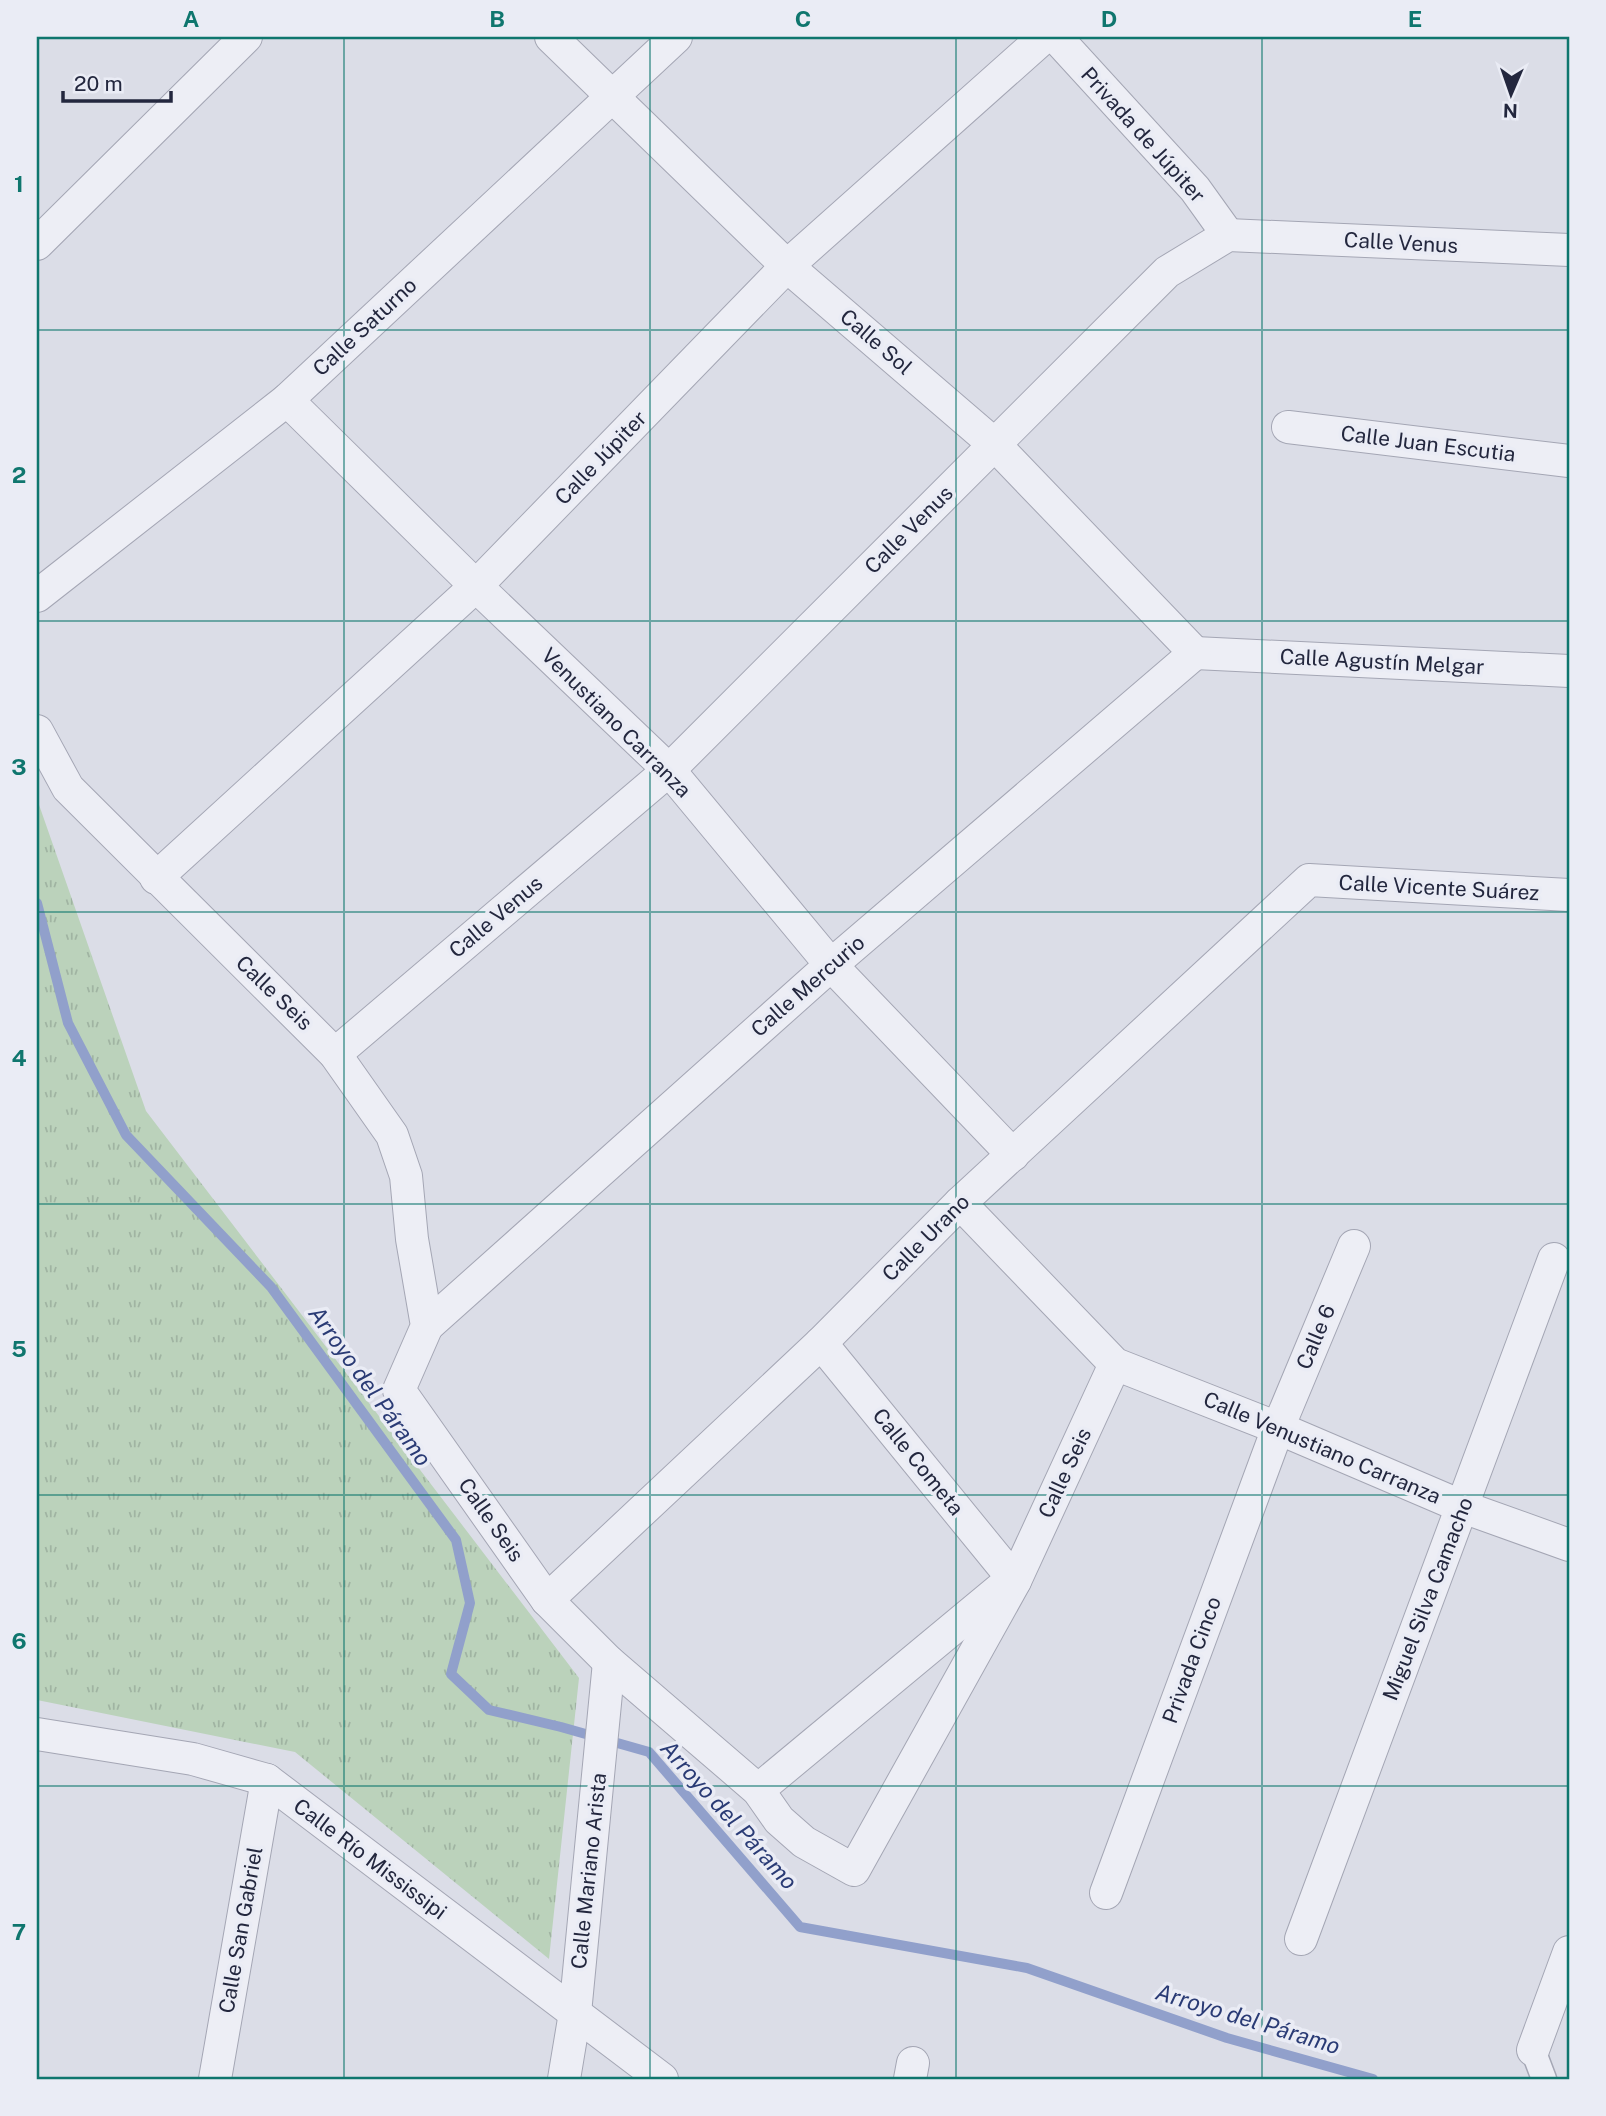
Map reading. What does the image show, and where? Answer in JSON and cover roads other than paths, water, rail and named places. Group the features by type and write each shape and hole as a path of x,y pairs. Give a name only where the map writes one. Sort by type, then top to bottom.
{"street":[{"path":"37,244 246,37"},
{"name":"Calle Sol","path":"551,37 787,266 994,444 1195,653"},
{"name":"Calle Saturno","path":"37,596 287,400 676,37"},
{"name":"Calle Júpiter","path":"156,878 476,586 787,266 1044,37"},
{"name":"Privada de Júpiter","path":"1056,37 1195,189 1228,235"},
{"name":"Calle Venus","path":"335,1054 669,770 1167,272 1228,235 1569,250"},
{"name":"Venustiano Carranza","path":"287,400 476,586 669,770 831,965 1013,1156"},
{"name":"Calle Juan Escutia","path":"1288,427 1569,461"},
{"name":"Calle Agustín Melgar","path":"1195,653 1569,671"},
{"name":"Calle Mercurio","path":"426,1326 831,965 1195,653"},
{"name":"Calle Seis","path":"37,731 68,788 335,1054 392,1135 406,1176 412,1239 426,1326 399,1390 547,1600 608,1675 758,1790 1014,1579 1115,1364"},
{"name":"Calle Vicente Suárez","path":"1309,880 1569,895"},
{"name":"Calle Urano","path":"547,1600 821,1343 960,1203 1309,880"},
{"path":"960,1203 1115,1364"},
{"name":"Calle 6","path":"1278,1428 1354,1246"},
{"name":"Miguel Silva Camacho","path":"1301,1939 1554,1259"},
{"name":"Calle Cometa","path":"821,1343 1014,1579"},
{"name":"Calle Venustiano Carranza","path":"1115,1364 1278,1428 1463,1507 1569,1545"},
{"name":"Privada Cinco","path":"1106,1893 1278,1428"},
{"path":"758,1790 779,1820 804,1842 854,1870 1014,1579"},
{"name":"Calle Mariano Arista","path":"564,2079 575,2013 608,1675"},
{"name":"Calle Río Mississipi","path":"37,1734 193,1759 267,1780 662,2079"},
{"name":"Calle San Gabriel","path":"215,2079 267,1780"},
{"path":"1539,2065 1569,1952"}],"waterway":[{"name":"Arroyo del Páramo","path":"37,903 68,1023 126,1135 271,1287 456,1540 470,1603 451,1674 489,1710 649,1752 800,1927 1027,1968 1227,2038 1373,2079"}]}
